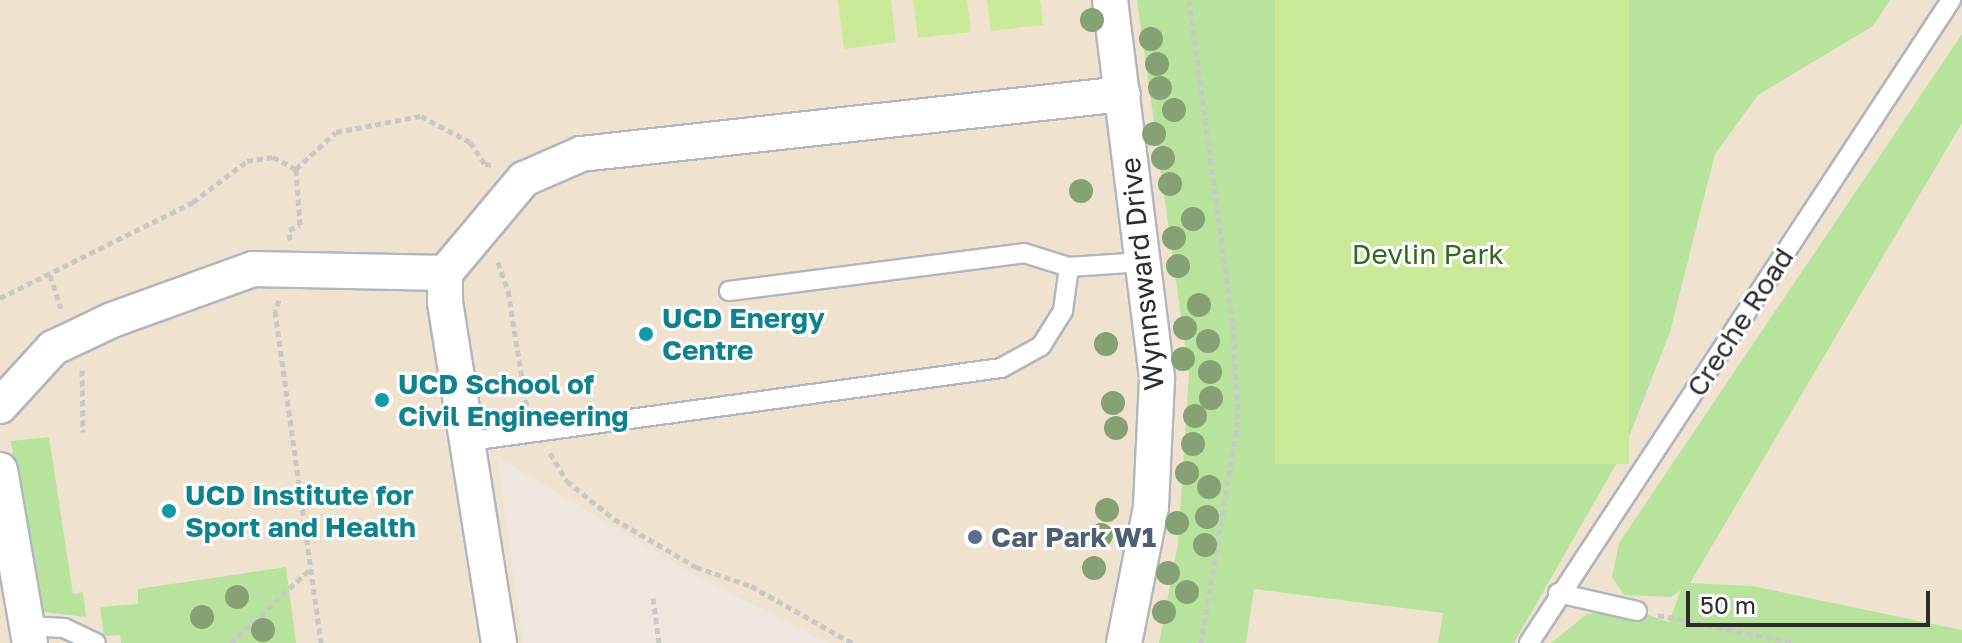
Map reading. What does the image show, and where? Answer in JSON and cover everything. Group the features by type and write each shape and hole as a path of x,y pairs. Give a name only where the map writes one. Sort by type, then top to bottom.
{"street":[{"name":"Wynnsward Drive","path":"1110,0 1157,379 1151,507 1124,643"},
{"path":"499,643 470,441 445,302 445,273 524,179 581,154 1123,94"},
{"path":"0,406 53,348 112,320 253,269 445,273"},
{"path":"0,470 28,634"}],"lane":[{"name":"Creche Road","path":"1529,643 1558,593 1951,0"},
{"path":"729,291 1024,253 1069,267 1143,262"},
{"path":"470,441 1001,368 1041,346 1063,311 1069,267"},
{"path":"1558,593 1637,611"},
{"path":"28,634 64,628 96,643"}],"path":[{"path":"1189,0 1233,324 1238,421 1201,643"},
{"path":"0,298 193,202 247,161 273,157 296,169"},
{"path":"480,235 503,269 527,407 537,432 567,481 614,519 696,567 751,586 852,643"},
{"path":"275,311 321,643"},
{"path":"231,643 310,569"},
{"path":"653,598 659,643"},
{"path":"1637,611 1794,643"}],"shaded area":[{"path":"0,0 1962,0 1962,643 827,643 692,573 497,457 523,643 0,643"}],"green space":[{"path":"838,0 891,0 896,42 844,49"},
{"path":"913,0 967,0 971,32 918,38"},
{"path":"987,0 1040,0 1043,25 991,31"},
{"name":"Devlin Park","path":"1137,0 1890,0 1873,26 1758,95 1715,154 1670,332 1623,452 1514,643 1438,643 1443,613 1254,589 1246,643 1159,643 1178,544 1189,374"},
{"path":"1275,0 1629,0 1629,464 1275,464"},
{"path":"1962,34 1962,123 1690,583 1752,586 1962,630 1962,643 1551,643 1587,614 1637,611 1669,622 1681,590 1671,597 1624,595 1612,577 1619,543"},
{"path":"49,437 73,594 83,592 86,617 44,612 36,604 11,441"},
{"path":"286,567 296,643 121,643 120,635 104,636 100,607 138,604 138,589"}],"place":[{"name":"UCD Energy Centre","path":"646,334"},
{"name":"UCD School of Civil Engineering","path":"382,400"},
{"name":"UCD Institute for Sport and Health","path":"169,511"},
{"name":"Car Park W1","path":"975,537"}]}
